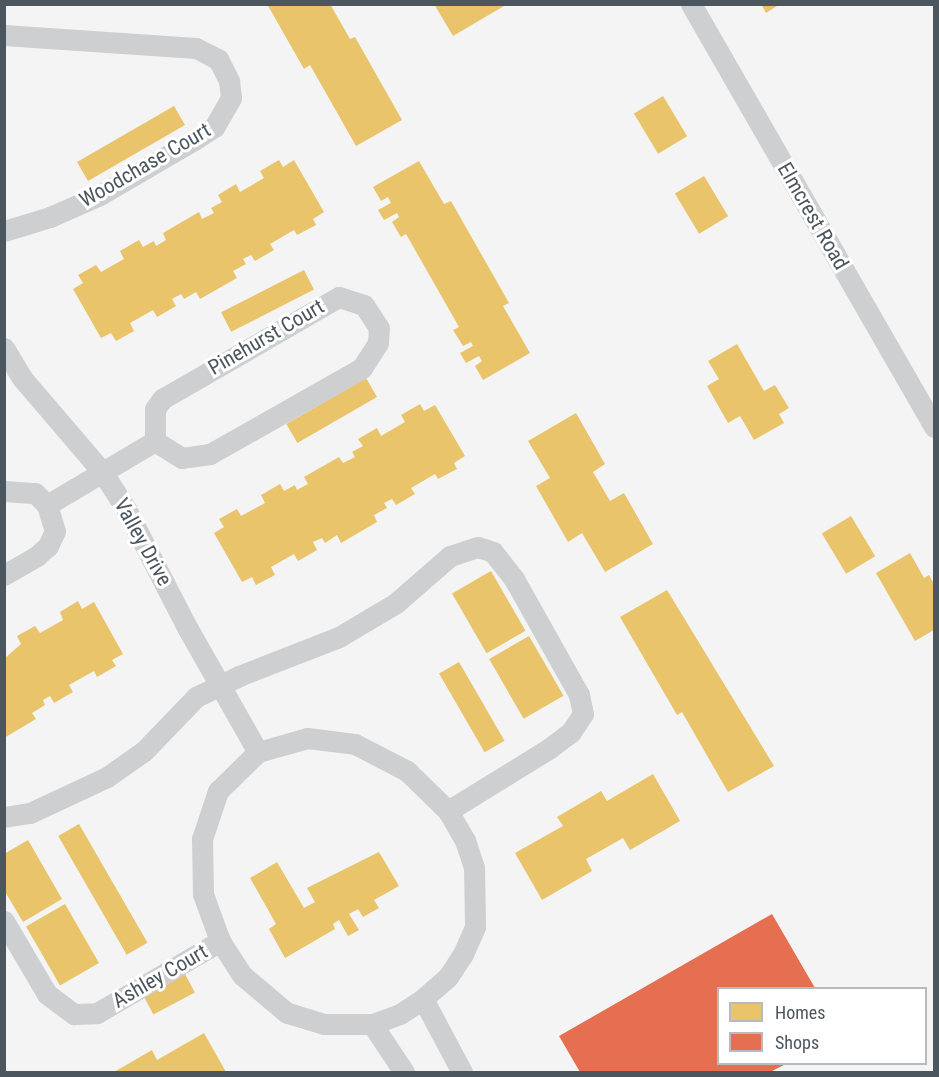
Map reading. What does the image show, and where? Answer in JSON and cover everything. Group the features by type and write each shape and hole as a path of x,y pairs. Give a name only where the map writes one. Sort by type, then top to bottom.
{"street":[{"name":"Elmcrest Road","path":"691,4 934,427"},
{"name":"Woodchase Court","path":"4,35 196,48 218,59 226,71 231,98 214,127 194,140 100,195 50,217 4,231"},
{"name":"Pinehurst Court","path":"352,298 372,313 379,328 378,343 362,368 210,454 182,458 156,441 155,409 175,390 326,302 352,298"},
{"name":"Valley Drive","path":"4,348 42,404 103,473 148,546 219,686 258,752"},
{"path":"47,505 156,441"},
{"path":"4,491 35,493 47,505 55,531 48,546 4,575"},
{"path":"4,817 30,813 107,777 144,751 196,697 312,650 363,624 462,549 478,547 493,552 514,579 579,695 583,714 571,732 550,748 448,811 407,771 355,744 307,738 258,752 218,791 202,839 203,894 220,941"},
{"name":"Ashley Court","path":"4,921 47,994 74,1014 97,1013 220,941 242,975 287,1013 324,1024 372,1024 400,1014 423,999 448,977 475,927 474,867 465,840 448,811"},
{"path":"423,999 462,1072"},
{"path":"372,1024 404,1072"}],"building: Homes":[{"path":"267,4 330,4 350,39 355,37 402,120 356,146 310,65 304,69"},
{"path":"434,4 503,4 504,6 453,36"},
{"path":"761,4 780,4 766,13"},
{"path":"663,96 687,136 658,154 634,114"},
{"path":"174,106 185,125 88,181 77,162"},
{"path":"279,160 283,167 294,160 324,212 313,219 316,225 297,235 294,230 270,244 274,250 255,261 251,255 243,259 246,264 233,271 237,278 200,299 196,292 184,299 181,294 172,299 176,306 157,317 153,310 130,323 134,331 116,341 111,333 101,338 73,289 83,283 78,275 96,265 101,272 124,259 120,251 139,240 143,247 154,241 156,246 166,240 163,233 199,212 202,219 214,213 211,208 222,202 218,195 236,184 240,192 264,178 260,171"},
{"path":"419,161 444,204 451,201 509,303 503,306 530,353 483,380 475,366 482,361 479,356 466,363 460,353 473,346 471,342 463,346 453,330 459,327 406,234 401,237 392,222 399,217 397,213 384,220 378,210 391,203 388,197 381,201 373,187"},
{"path":"704,176 728,216 699,234 675,194"},
{"path":"304,270 314,290 231,332 221,312"},
{"path":"737,344 764,391 775,385 789,408 779,414 784,423 754,440 740,416 728,423 707,386 719,379 708,361"},
{"path":"366,378 377,397 297,443 286,424"},
{"path":"420,404 424,411 435,405 465,456 454,463 457,469 438,479 435,474 411,488 415,494 396,505 392,499 384,503 387,508 374,515 377,522 341,543 337,535 325,543 322,538 313,542 317,550 298,561 294,554 271,567 275,575 256,585 252,577 242,582 214,533 224,527 219,519 237,509 241,516 265,503 261,495 280,484 284,491 295,485 297,490 308,484 304,477 339,457 343,463 355,457 352,452 363,446 358,439 377,428 381,436 405,422 401,415"},
{"path":"576,413 605,464 593,472 610,501 624,493 653,544 605,572 582,533 568,542 536,486 550,478 528,441"},
{"path":"851,516 875,556 846,574 822,534"},
{"path":"910,553 924,578 929,575 934,584 934,630 915,641 876,573"},
{"path":"491,571 526,631 487,653 452,594"},
{"path":"667,590 774,766 728,792 682,712 677,715 620,617"},
{"path":"78,601 82,609 94,602 123,654 112,660 116,666 97,677 94,671 69,685 73,692 54,703 50,696 43,700 45,705 32,713 36,719 4,738 4,659 21,644 17,636 35,626 40,633 63,620 60,612"},
{"path":"529,636 564,696 524,719 489,659"},
{"path":"459,662 505,741 485,752 439,674"},
{"path":"653,774 680,821 630,850 623,838 586,859 592,871 542,900 515,853 563,826 557,817 601,791 607,801"},
{"path":"79,824 148,943 127,955 58,836"},
{"path":"28,840 62,899 23,922 4,890 4,854"},
{"path":"379,852 399,886 374,900 379,908 363,917 358,909 349,914 359,930 348,936 339,920 333,924 335,929 285,958 269,929 276,924 250,878 277,862 304,908 315,902 307,888"},
{"path":"65,904 99,963 60,985 26,926"},
{"path":"185,974 195,993 153,1015 144,996"},
{"path":"204,1033 226,1072 114,1072 152,1050 157,1060"}],"building: Shops":[{"path":"772,914 814,987 717,987 717,1065 784,1065 770,1072 580,1072 559,1036"}]}
